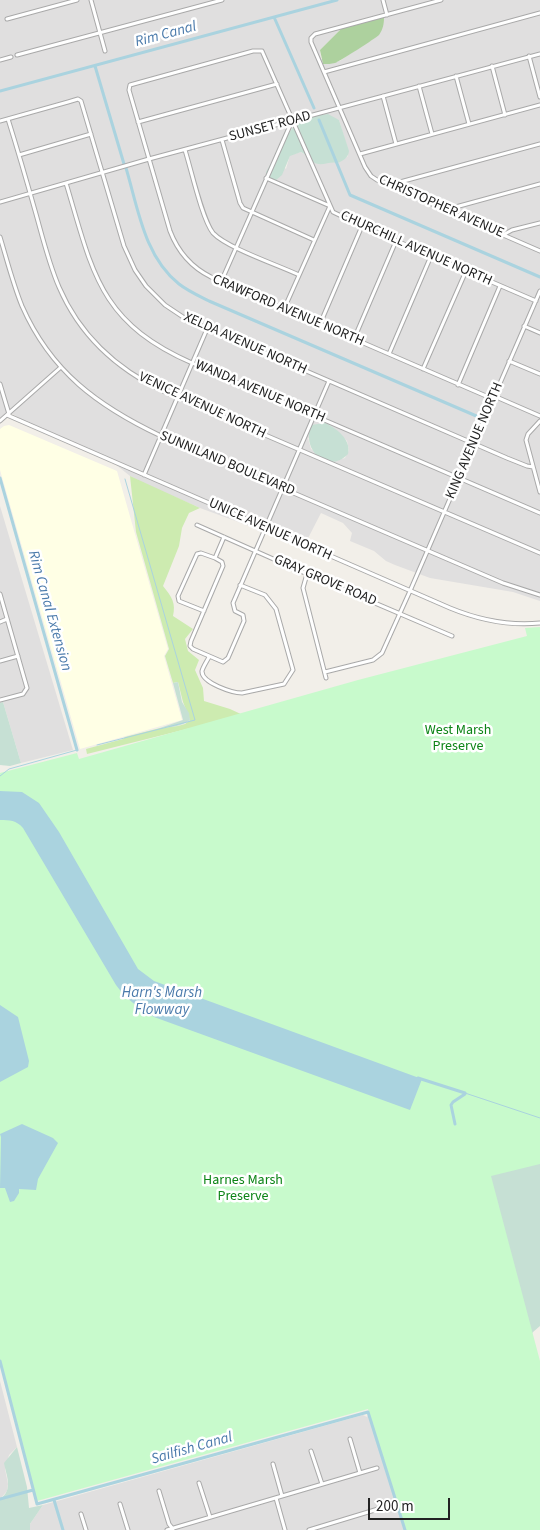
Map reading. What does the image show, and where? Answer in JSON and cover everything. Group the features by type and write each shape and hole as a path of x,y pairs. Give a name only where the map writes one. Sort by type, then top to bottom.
{"street":[{"path":"7,19 77,0"},
{"path":"91,0 105,51"},
{"path":"203,0 204,5"},
{"path":"17,55 222,0"},
{"path":"383,0 386,15 441,0"},
{"path":"324,72 540,13"},
{"name":"CHRISTOPHER AVENUE","path":"386,15 315,34 310,42 371,176 540,251"},
{"name":"CHURCHILL AVENUE NORTH","path":"130,85 253,51 262,51 330,206 336,214 536,301"},
{"name":"SUNSET ROAD","path":"0,202 149,159 540,54"},
{"path":"529,56 540,97"},
{"path":"0,60 11,57"},
{"path":"492,66 505,115"},
{"path":"456,76 469,124"},
{"path":"138,122 277,84"},
{"name":"CRAWFORD AVENUE NORTH","path":"130,85 129,90 166,220 176,245 194,267 221,282 423,369 540,416"},
{"path":"419,86 432,134"},
{"path":"383,96 396,144"},
{"name":"XELDA AVENUE NORTH","path":"8,119 78,99 82,101 124,246 138,276 165,305 183,317 533,467"},
{"path":"360,154 540,105"},
{"path":"0,121 8,119"},
{"name":"VENICE AVENUE NORTH","path":"8,119 56,279 68,306 100,348 119,365 144,382 178,398 540,553"},
{"path":"221,282 292,120"},
{"path":"19,155 92,134"},
{"path":"222,140 240,203 246,210 314,240"},
{"path":"389,185 540,144"},
{"path":"186,150 209,227 218,238 299,274"},
{"path":"266,178 330,206 284,309"},
{"name":"WANDA AVENUE NORTH","path":"66,183 89,261 102,289 125,320 143,336 192,363 540,513"},
{"path":"449,211 452,208 540,184"},
{"path":"504,235 512,230 540,223"},
{"path":"320,324 362,226"},
{"name":"SUNNILAND BOULEVARD","path":"0,237 12,278 26,314 39,336 61,367 84,389 107,407 133,423 162,436 503,583 540,595"},
{"path":"354,339 396,241"},
{"path":"389,354 431,256"},
{"path":"423,369 466,271"},
{"path":"458,384 501,286"},
{"name":"KING AVENUE NORTH","path":"324,672 373,660 382,652 540,291"},
{"path":"524,326 540,333"},
{"path":"144,475 207,328"},
{"path":"509,361 540,374"},
{"path":"0,421 61,367"},
{"path":"204,612 178,601 178,596 197,554 201,553 222,562 223,566 190,646 193,650 223,662 228,658 244,621 243,615 235,611 232,603 329,381"},
{"path":"0,384 8,415"},
{"name":"UNICE AVENUE NORTH","path":"8,415 450,608 482,619 514,623 540,623"},
{"path":"540,421 526,437 540,492"},
{"name":"GRAY GROVE ROAD","path":"197,525 452,636"},
{"path":"215,558 224,537"},
{"path":"307,574 303,588 326,678"},
{"path":"209,657 202,672 203,677 207,681 236,693 284,684 292,670 276,609 265,596 240,584"},
{"path":"0,594 26,685 26,692 0,700"},
{"path":"0,622 7,619"},
{"path":"0,661 18,656"},
{"path":"350,1439 360,1473"},
{"path":"311,1451 322,1484"},
{"path":"273,1464 282,1496"},
{"path":"167,1530 377,1468"},
{"path":"199,1483 210,1517"},
{"path":"159,1491 169,1524 173,1529"},
{"path":"276,1498 285,1530"},
{"path":"120,1504 128,1530"},
{"path":"309,1530 322,1528 388,1506"},
{"path":"81,1514 86,1530"}],"shaded area":[{"path":"0,0 540,0 540,601 513,592 430,578 395,565 386,561 374,551 350,541 352,533 343,523 321,513 304,546 200,508 147,485 130,476 105,456 26,422 9,412 0,418","holes":["342,28 353,51 340,61 321,59 320,50","313,116 339,120 348,156 338,163 332,161 318,164 301,152 290,155 286,169 274,158 276,151 296,123","330,425 347,441 349,450 345,458 330,462 311,449 308,438"]},
{"path":"328,114 339,120 349,151 348,155 338,163 318,164 301,152 290,156 282,175 276,180 267,177 266,172 276,151 296,123 313,116"},
{"path":"325,423 339,432 348,444 348,454 340,460 325,461 313,451 309,434 311,425"},
{"path":"9,425 117,471 168,649 164,656 182,720 80,749 0,470 0,429"},
{"path":"0,506 73,750 21,763 3,702 0,703"},
{"path":"178,682 182,702 189,713 190,720 172,727 160,728 183,720 173,683"},
{"path":"3,702 21,763 10,766 0,765 0,703"},
{"path":"480,1140 540,1147 540,1326 533,1332 527,1342"},
{"path":"0,1381 17,1447 9,1455 5,1469 8,1484 7,1491 0,1499"},
{"path":"370,1412 406,1530 30,1530 30,1524 43,1505 363,1415 367,1417"},
{"path":"17,1447 27,1487 29,1508 43,1505 30,1524 30,1530 0,1530 0,1499 8,1487 4,1463"}],"green space":[{"path":"384,17 379,35 335,63 323,64 320,50 342,28"},
{"path":"130,476 200,508 189,513 182,528 179,546 163,586 172,600 174,607 173,616 193,629 185,639 188,651 199,660 195,670 203,688 204,701 243,715 87,754 86,749 160,728 178,726 190,720 178,682 173,683 165,656 169,649 136,532"},
{"name":"Harnes Marsh Preserve","path":"540,627 540,1164 491,1176 540,1361 540,1530 406,1530 368,1409 37,1501 0,1359 0,773 77,753 79,759 358,680 527,636 525,628"}],"water":[{"name":"Harn's Marsh Flowway","path":"0,791 22,792 39,803 59,832 138,969 154,981 422,1079 410,1110 154,1017 133,1003 116,985 23,828 13,821 0,820"},
{"path":"0,1005 18,1017 29,1061 28,1067 0,1082"},
{"path":"22,1124 53,1138 58,1143 38,1179 36,1190 19,1189 19,1193 14,1201 10,1202 5,1188 0,1188 0,1134"}],"waterway":[{"name":"Rim Canal","path":"0,91 337,0"},
{"path":"274,17 314,108"},
{"path":"95,66 124,164"},
{"path":"319,120 350,195 540,277"},
{"path":"126,168 150,246 167,273 182,287 209,301 481,418"},
{"name":"Rim Canal Extension","path":"0,478 77,750"},
{"path":"97,745 195,720 125,479"},
{"path":"0,776 9,769 77,750"},
{"path":"418,1078 465,1093"},
{"path":"465,1093 540,1118"},
{"path":"455,1124 451,1105 465,1094"},
{"name":"Sailfish Canal","path":"0,1361 37,1504 368,1412 405,1530"},
{"path":"0,1499 33,1490"},
{"path":"54,1500 63,1530"}],"park label":[{"name":"West Marsh Preserve","path":"458,740"}]}
